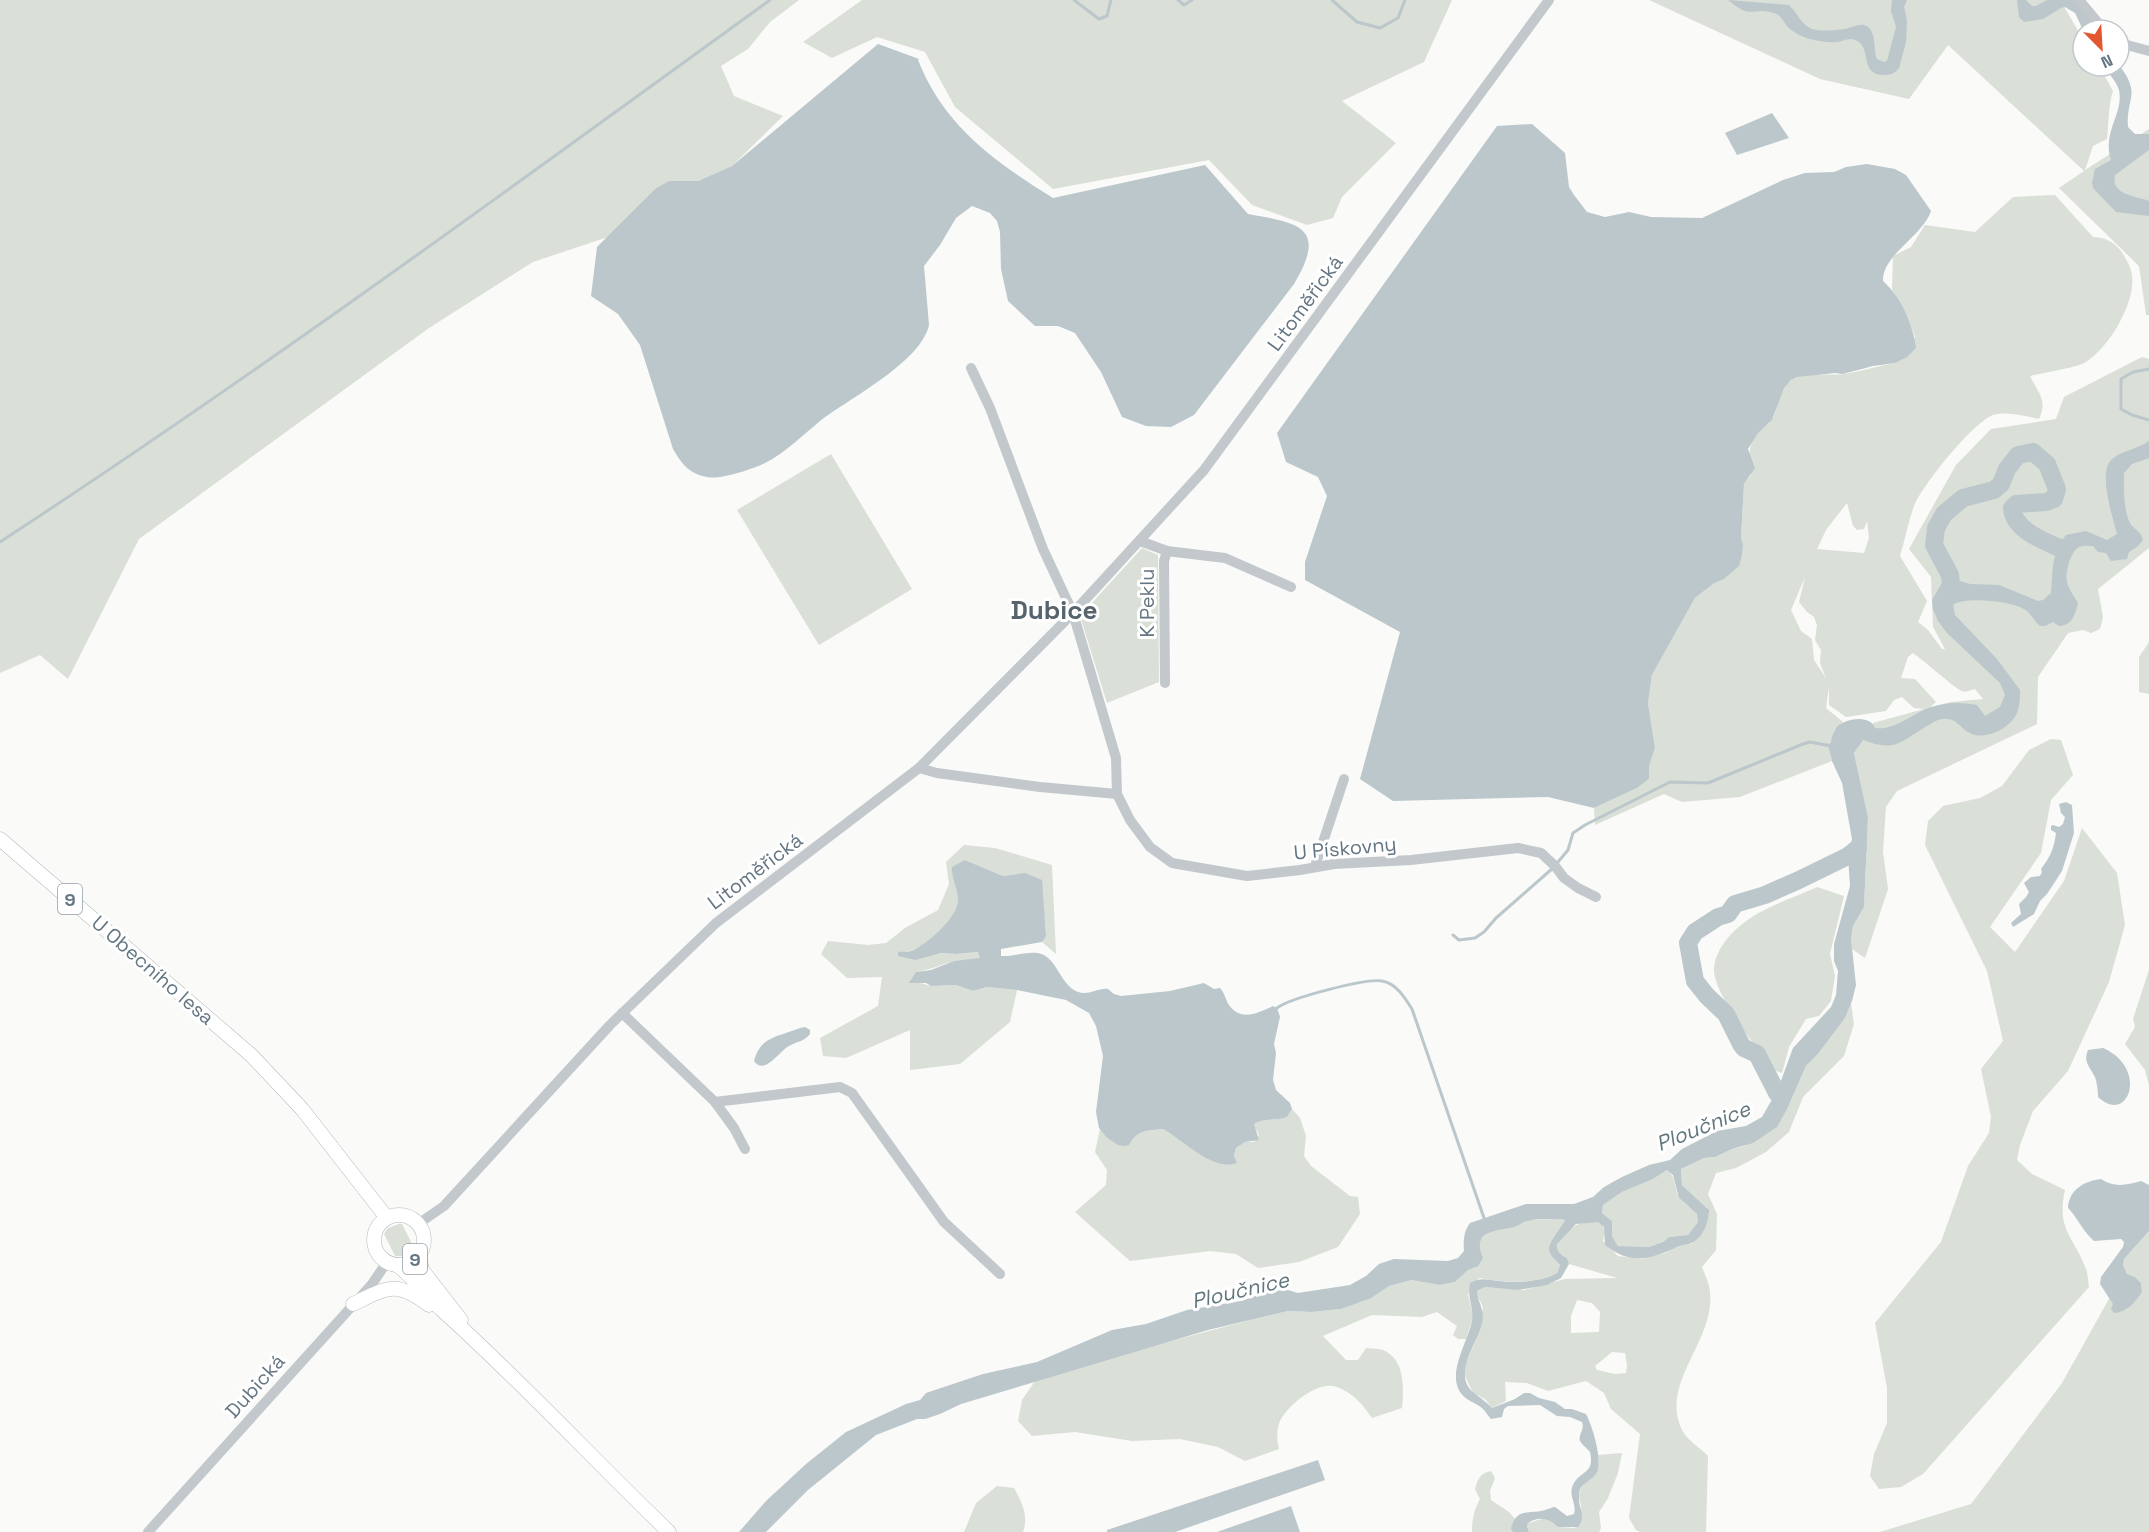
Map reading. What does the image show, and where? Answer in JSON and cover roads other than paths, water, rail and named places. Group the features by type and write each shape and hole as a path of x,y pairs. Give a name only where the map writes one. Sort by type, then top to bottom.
{"main road":[{"name":"U Obecního lesa","path":"0,839 251,1055 302,1109 387,1218"},
{"name":"9","path":"479,1343 420,1266 419,1255 424,1239 418,1224 404,1216 387,1218 379,1225 374,1240 379,1255 414,1279 439,1308 479,1343 669,1532"},
{"name":"9","path":"392,1264 407,1264 419,1255"},
{"path":"353,1304 382,1290 402,1289 413,1294 479,1343"}],"street":[{"name":"Litoměřická","path":"418,1224 444,1206 622,1013 716,923 919,768 1073,613 1140,541 1204,470 1549,0"},
{"path":"2079,0 2094,18"},
{"path":"2131,46 2149,51"},
{"path":"919,768 937,773 1040,787 1117,794 1116,758 1073,613 1043,549 990,408 971,368"},
{"name":"K Peklu","path":"1140,541 1167,551 1164,561 1165,683"},
{"path":"1167,551 1225,558 1291,587"},
{"path":"1314,866 1344,779"},
{"name":"U Pískovny","path":"1117,794 1130,820 1150,847 1172,863 1247,876 1300,870 1314,866 1411,860 1518,848 1541,853 1564,878 1596,897"},
{"path":"622,1013 715,1102 746,1149"},
{"path":"715,1102 840,1087 852,1093 944,1222 1000,1274"},
{"name":"Dubická","path":"148,1532 353,1304 392,1264"}],"waterway":[{"path":"0,542 196,411 484,207 770,0"},
{"path":"1074,0 1099,19 1107,16 1111,0"},
{"path":"1178,0 1184,5 1192,0"},
{"path":"1332,0 1357,22 1380,28 1398,18 1405,0"},
{"path":"2149,369 2133,372 2121,379 2121,409 2149,420"},
{"path":"1952,593 1950,575 1934,545 1936,528 1944,514 1963,498 1994,490 2001,484 2007,469 2018,455 2033,452 2047,464 2057,489 2054,499 2046,502 2016,504 2012,508 2014,516 2024,529 2064,550"},
{"path":"1558,862 1568,850 1573,833 1670,782 1708,783 1803,744 1810,742 1831,746"},
{"path":"1782,1098 1777,1093 1757,1054 1744,1048 1726,1014 1695,981 1688,943 1695,932 1718,917 1728,914 1735,904 1765,895 1799,880 1848,856 1858,848"},
{"path":"1453,935 1459,940 1475,938 1484,932 1496,918 1553,868"},
{"path":"1277,1008 1312,994 1373,981 1387,982 1400,992 1412,1009 1484,1218"}],"district":[{"name":"Dubice","path":"1054,610"}],"water label":[{"name":"Ploučnice","path":"1703,1126"},
{"name":"Ploučnice","path":"1240,1290"}]}
